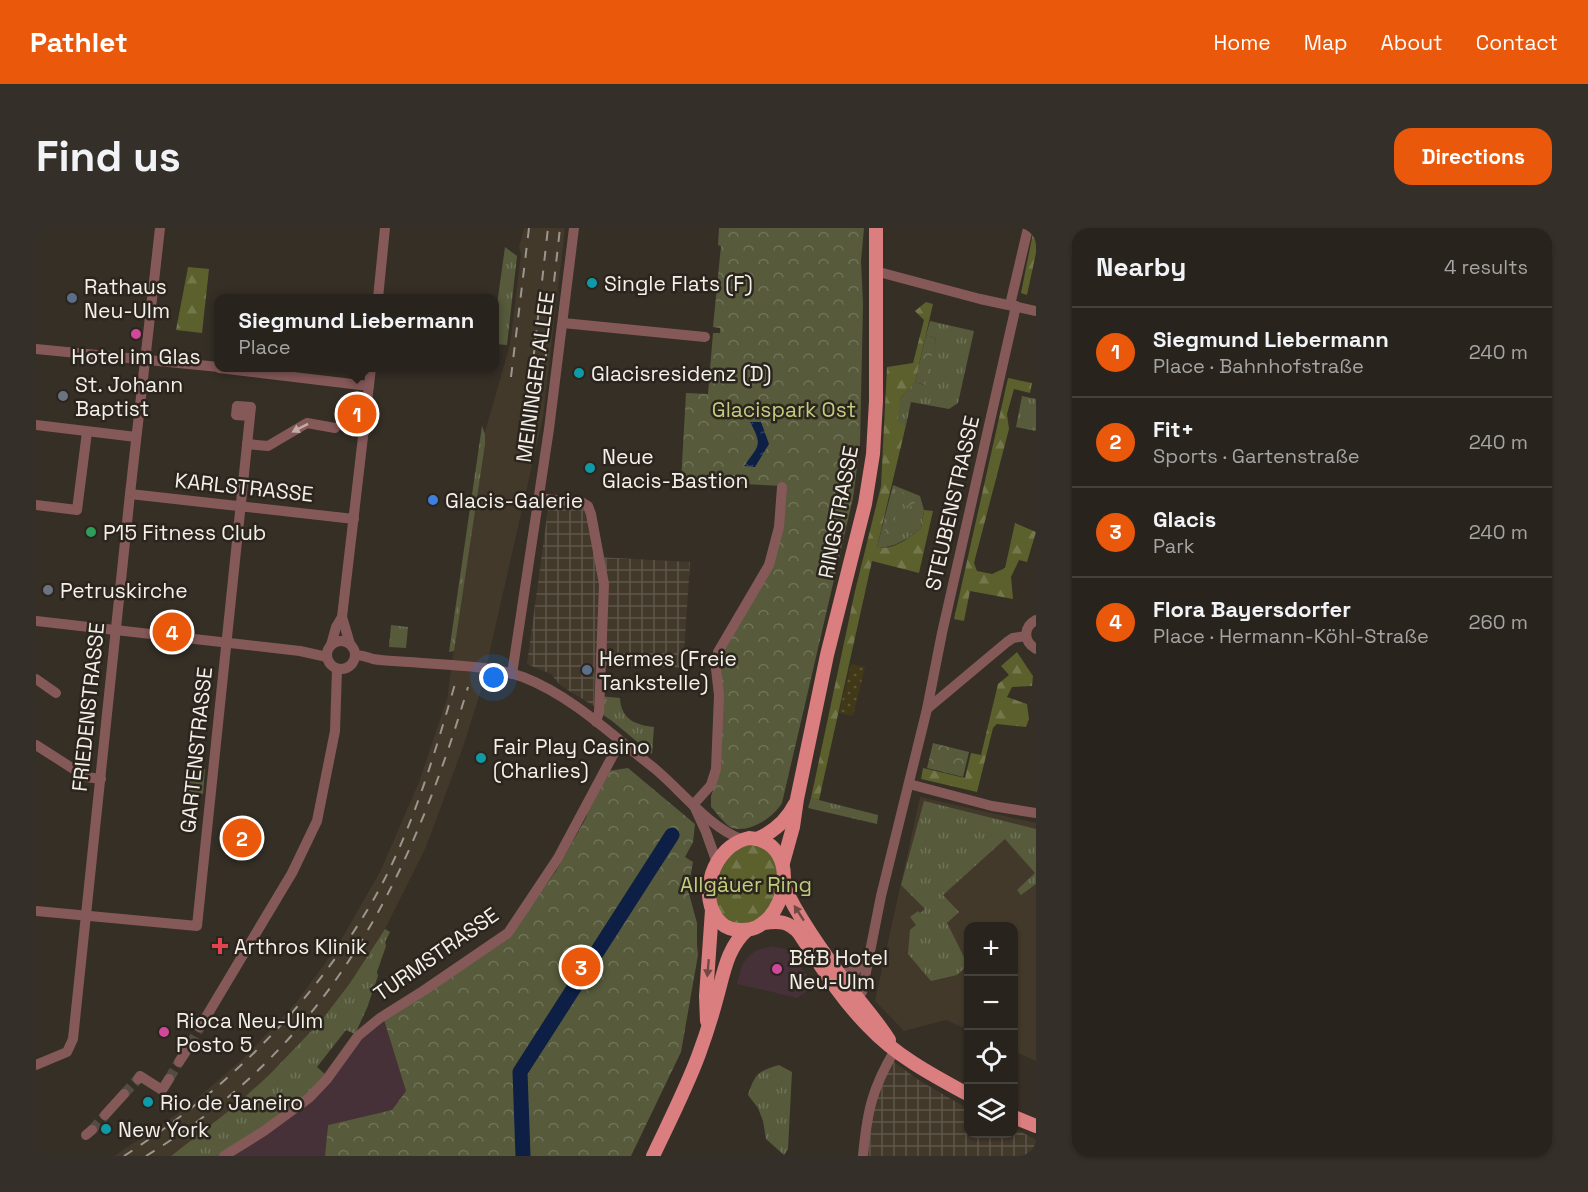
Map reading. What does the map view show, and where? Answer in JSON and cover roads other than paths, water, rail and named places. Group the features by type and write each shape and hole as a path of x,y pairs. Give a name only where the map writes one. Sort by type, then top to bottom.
{"main road":[{"name":"RINGSTRASSE","path":"783,863 793,827 827,655 865,504 873,454 876,401 876,228"},
{"name":"RINGSTRASSE","path":"757,839 772,831 787,817 797,799"},
{"path":"708,1029 706,996 712,910 709,889 717,863 728,849 742,840 757,839 771,846 783,863 784,886 774,911 763,923"},
{"path":"784,886 839,974 852,1000"},
{"path":"712,910 723,925 732,930 747,930 763,923 785,922 792,926 852,1000 879,1023 895,1050 964,1092"},
{"path":"653,1156 686,1086 708,1029 726,961 734,945 747,930"},
{"path":"1018,1119 1036,1126"}],"street":[{"name":"FRIEDENSTRASSE","path":"36,1065 67,1052 73,1042 160,228"},
{"path":"378,294 384,228"},
{"name":"MEININGER ALLEE","path":"512,674 563,323 574,228"},
{"name":"STEUBENSTRASSE","path":"852,1000 862,992 868,956 927,709 1028,228"},
{"path":"875,271 1036,311"},
{"path":"563,323 705,337"},
{"path":"36,349 214,367"},
{"path":"252,372 369,386"},
{"path":"338,673 349,667 353,653 342,617 371,372"},
{"name":"GARTENSTRASSE","path":"86,916 197,926 250,416"},
{"path":"247,444 268,446 307,423 335,428"},
{"path":"36,425 136,437"},
{"path":"348,430 365,432"},
{"path":"36,505 77,510 87,432"},
{"path":"693,806 711,785 716,769 718,652 769,565 779,527 782,487"},
{"name":"KARLSTRASSE","path":"130,494 354,519"},
{"path":"538,498 583,503 588,506 591,514 604,584 599,712 596,722"},
{"path":"200,1027 292,873 317,821 335,731 338,673 331,665 329,651 336,627 342,617"},
{"path":"1036,620 1027,628 1026,636 1030,645 1036,649"},
{"path":"36,621 300,651 329,651 340,641 353,653 374,659 475,668 512,674 561,696 664,776 693,806 728,833 742,840"},
{"path":"927,709 1008,642 1026,636"},
{"path":"36,679 56,693"},
{"name":"TURMSTRASSE","path":"224,1156 264,1131 309,1098 327,1079 358,1036 380,1018 508,933 558,858 620,742"},
{"path":"36,745 86,777 101,779"},
{"path":"909,784 992,806 1036,813"},
{"path":"693,806 706,832 717,863"},
{"path":"36,911 86,916"},
{"path":"839,974 855,971 868,956"},
{"path":"179,1062 189,1044"},
{"path":"863,1156 870,1103 895,1050"},
{"path":"138,1079 140,1077 162,1090 169,1079"},
{"path":"105,1115 124,1094"}],"water":[{"path":"750,422 761,422 769,444 755,467 744,466 758,445 757,436"}],"waterway":[{"path":"523,1156 520,1072 672,835"}],"tunnel":[{"path":"190,1045 200,1027"},
{"path":"169,1079 179,1062"},
{"path":"124,1094 138,1079"},
{"path":"92,1130 105,1115"}],"railway":[{"path":"511,377 529,228"},
{"path":"531,380 548,228"},
{"path":"543,381 560,228"},
{"path":"124,1156 162,1130 233,1073 296,1008 351,936 388,872 411,820 455,684"},
{"path":"146,1156 210,1112 265,1064 312,1011 353,954 388,893 418,828 445,759 468,687"}],"place":[{"name":"Single Flats (F)","path":"592,283"},
{"name":"Rathaus Neu-Ulm","path":"72,298"},
{"name":"Hotel im Glas","path":"136,334"},
{"name":"Glacisresidenz (D)","path":"579,373"},
{"name":"St. Johann Baptist","path":"63,396"},
{"name":"Siegmund Liebermann","path":"357,414"},
{"name":"Neue Glacis-Bastion","path":"590,468"},
{"name":"Glacis-Galerie","path":"433,500"},
{"name":"P15 Fitness Club","path":"91,532"},
{"name":"Petruskirche","path":"48,590"},
{"name":"Flora Bayersdorfer","path":"172,632"},
{"name":"Hermes (Freie Tankstelle)","path":"587,670"},
{"name":"Fair Play Casino (Charlies)","path":"481,758"},
{"name":"Fit+","path":"242,838"},
{"name":"Arthros Klinik","path":"220,946"},
{"name":"Glacis","path":"581,967"},
{"name":"B&B Hotel Neu-Ulm","path":"777,969"},
{"name":"Rioca Neu-Ulm Posto 5","path":"164,1032"},
{"name":"Rio de Janeiro","path":"148,1102"},
{"name":"New York","path":"106,1129"}],"park label":[{"name":"Glacispark Ost","path":"784,409"},
{"name":"Allgäuer Ring","path":"746,884"}]}
